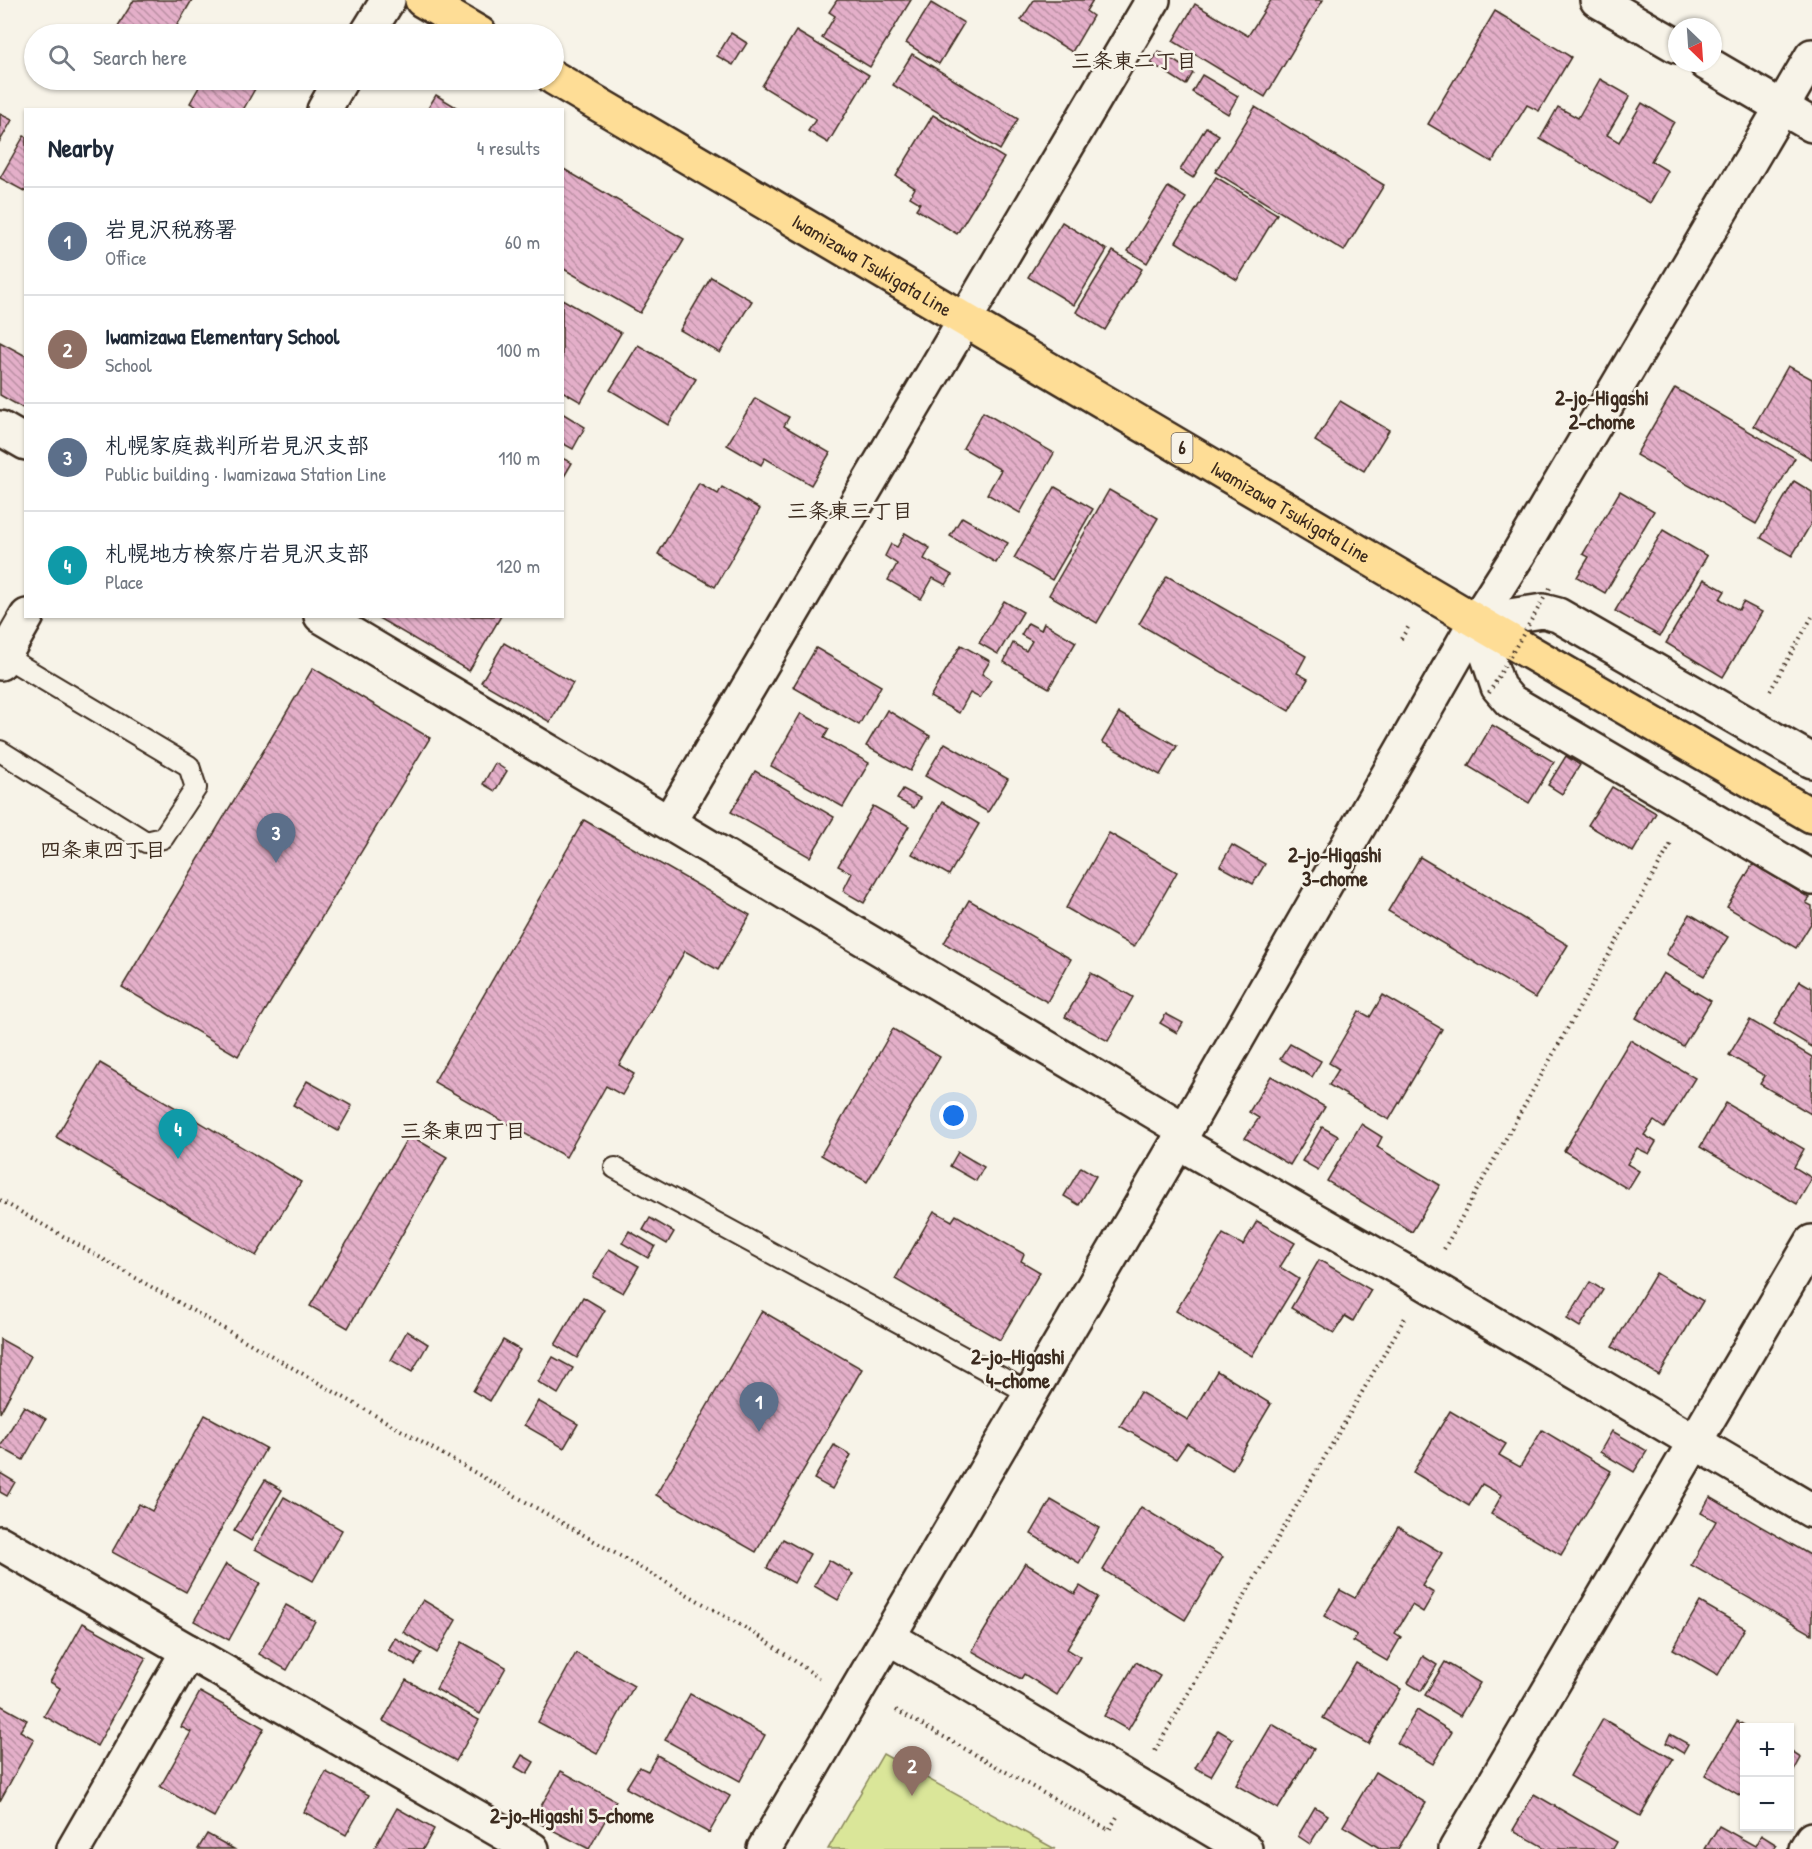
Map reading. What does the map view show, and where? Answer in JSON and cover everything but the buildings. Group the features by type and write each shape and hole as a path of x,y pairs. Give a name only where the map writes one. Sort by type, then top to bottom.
{"main road":[{"path":"422,0 463,24"},
{"name":"Iwamizawa Tsukigata Line","path":"564,84 963,321 1812,816"}],"street":[{"path":"374,24 388,0"},
{"path":"669,822 1153,0"},
{"path":"1597,0 1668,41"},
{"path":"764,1849 890,1638 1182,1136 1476,621 1518,555 1812,56"},
{"path":"1722,72 1812,125"},
{"path":"325,108 335,90"},
{"path":"0,428 24,442"},
{"path":"1476,621 1543,611 1558,615 1812,761"},
{"path":"2,659 26,618"},
{"path":"324,618 669,822 1425,1283 1812,1511"},
{"path":"1476,621 1498,687 1510,701 1812,878"},
{"path":"1456,1849 1538,1705 1695,1444 1812,1242"},
{"path":"0,1543 532,1849"},
{"path":"890,1638 1245,1849"},
{"path":"74,1849 188,1651"},
{"path":"1806,1849 1812,1839"}],"lane":[{"path":"0,751 146,842 163,838 196,788 189,766 2,659"},
{"path":"615,1168 1031,1394"}],"path":[{"path":"1489,693 1550,588"},
{"path":"1750,725 1812,617"},
{"path":"1151,1758 1425,1283 1691,807"},
{"path":"0,1200 756,1634 820,1679"},
{"path":"896,1710 1109,1830 1121,1810"}],"green space":[{"path":"883,1754 1055,1849 828,1849"}],"place":[{"name":"札幌家庭裁判所岩見沢支部","path":"276,863"},
{"name":"札幌地方検察庁岩見沢支部","path":"178,1159"},
{"name":"岩見沢税務署","path":"759,1432"},
{"name":"Iwamizawa Elementary School","path":"912,1796"}],"district":[{"name":"三条東二丁目","path":"1134,61"},
{"name":"2-jo-Higashi 2-chome","path":"1602,410"},
{"name":"三条東三丁目","path":"850,511"},
{"name":"四条東四丁目","path":"103,850"},
{"name":"2-jo-Higashi 3-chome","path":"1335,867"},
{"name":"三条東四丁目","path":"463,1131"},
{"name":"2-jo-Higashi 4-chome","path":"1018,1369"},
{"name":"2-jo-Higashi 5-chome","path":"572,1816"}]}
